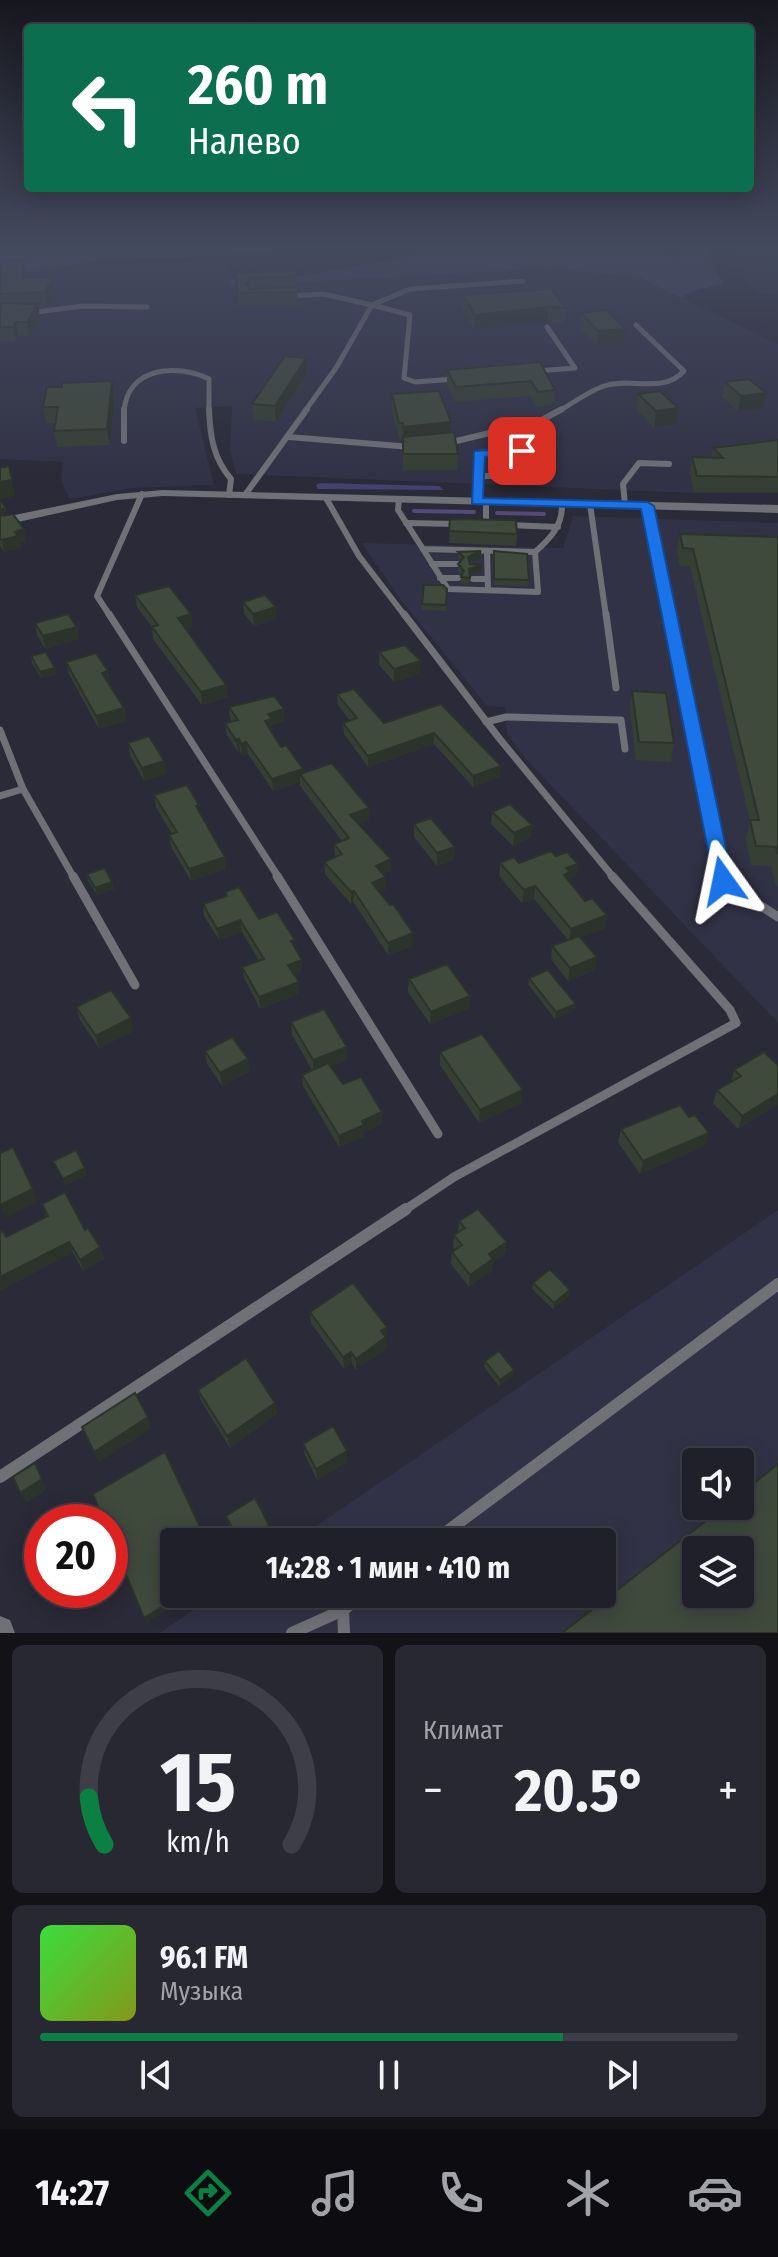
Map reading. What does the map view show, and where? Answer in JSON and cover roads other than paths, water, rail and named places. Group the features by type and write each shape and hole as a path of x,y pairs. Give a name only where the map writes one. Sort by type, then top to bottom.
{"street":[{"path":"0,522 142,494 778,509"}],"lane":[{"path":"245,495 336,368 361,324"},
{"path":"409,324 404,378 415,382 459,378"},
{"path":"436,446 540,421 606,385 662,383 678,378 684,371 636,325"},
{"path":"531,372 575,368 547,327"},
{"path":"124,441 126,394 136,381 175,369 202,374 209,379 211,442 220,469 231,479 229,495"},
{"path":"289,437 397,448 423,447"},
{"path":"486,525 477,476 478,453 510,451"},
{"path":"625,505 623,484 639,463 669,464"},
{"path":"477,476 509,476"},
{"path":"142,494 97,596 237,811 438,1134"},
{"path":"0,1477 454,1177 736,1023 730,1010 631,901 486,722 353,551 326,498"},
{"path":"399,499 398,510 448,589 538,592 535,552"},
{"path":"423,549 535,552 550,540 558,527 564,516 562,503"},
{"path":"590,504 616,688"},
{"path":"647,506 723,881 778,917"},
{"path":"406,523 558,527"},
{"path":"487,551 488,590"},
{"path":"432,564 458,564"},
{"path":"473,565 487,565"},
{"path":"440,578 458,578"},
{"path":"473,579 487,579"},
{"path":"486,722 506,717 621,720 625,749"},
{"path":"0,730 23,789 135,985"},
{"path":"0,796 23,789"},
{"path":"452,1528 778,1284"},
{"path":"292,1633 346,1608"},
{"path":"343,1610 344,1633"}],"waterway":[{"path":"414,511 474,512"},
{"path":"497,513 544,514"}]}
